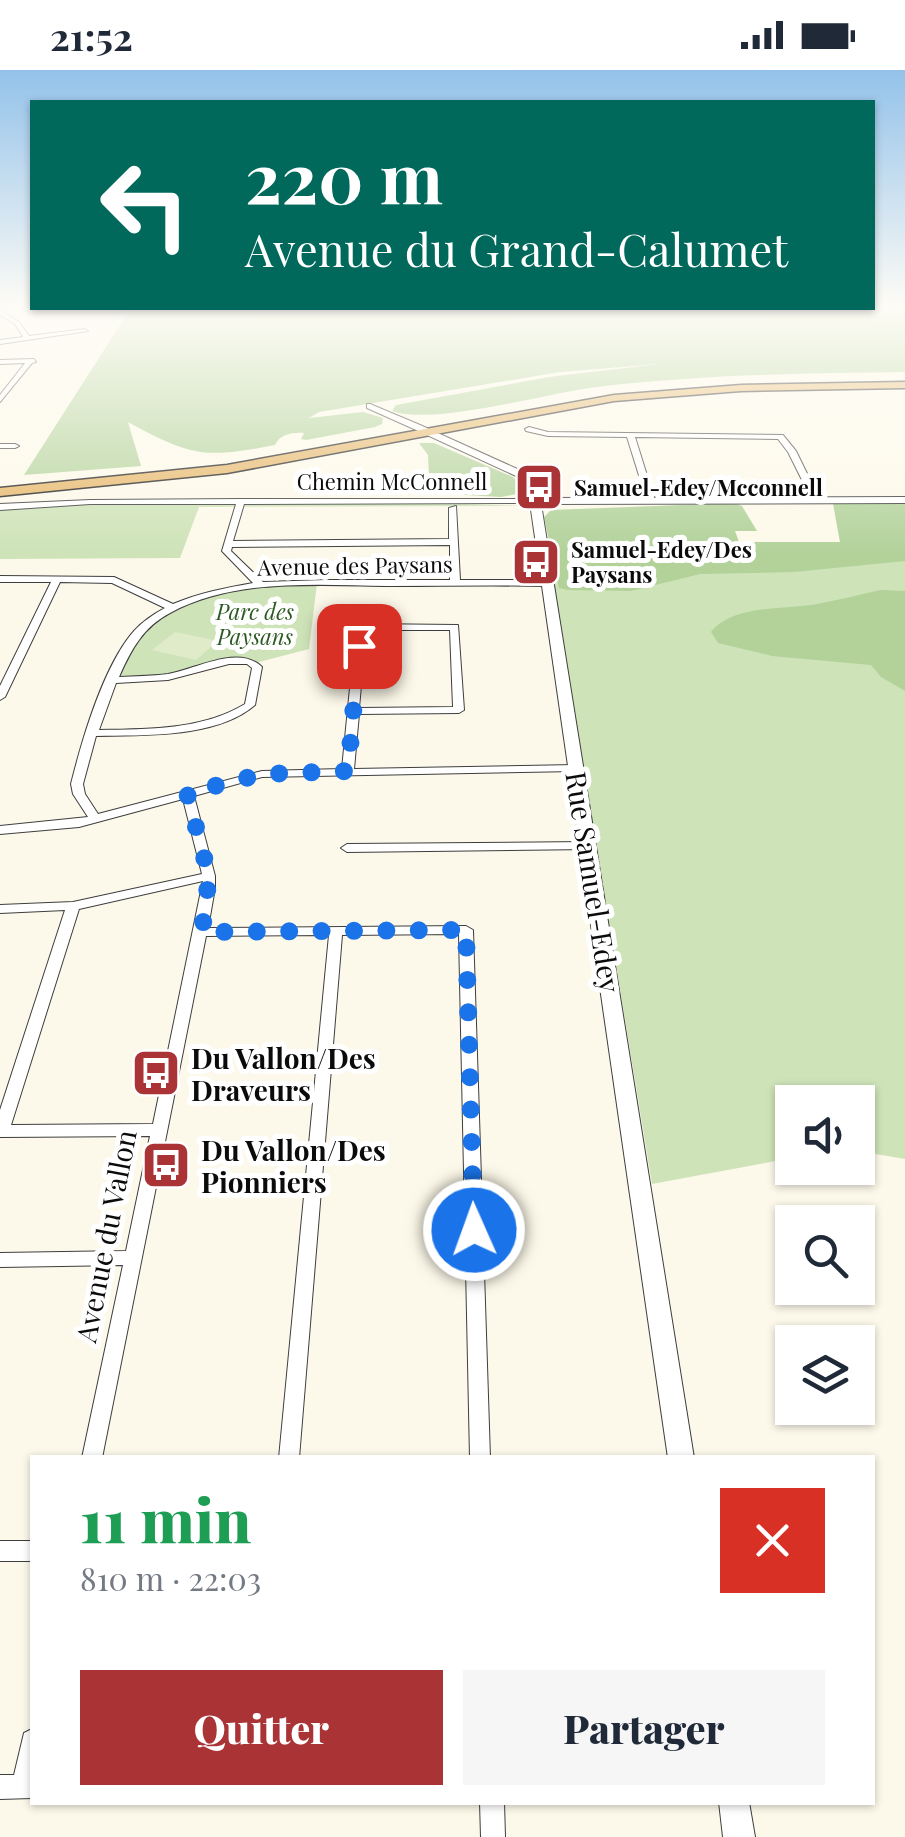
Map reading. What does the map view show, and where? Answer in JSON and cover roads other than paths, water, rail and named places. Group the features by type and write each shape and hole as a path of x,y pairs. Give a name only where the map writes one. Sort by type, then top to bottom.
{"highway":[{"path":"0,489 227,469 422,429 555,407 720,389"}],"street":[{"path":"179,511 240,504 453,508 536,504 531,484 520,474 370,406"},
{"path":"529,429 548,434 780,436 791,449 816,500"},
{"path":"630,435 650,501"},
{"path":"0,446 15,446"},
{"name":"Chemin McConnell","path":"0,507 90,502 536,504 905,500"},
{"path":"240,504 228,555 260,586"},
{"name":"Rue Samuel-Edey","path":"536,504 681,1455"},
{"path":"453,508 455,583"},
{"path":"229,544 452,542"},
{"path":"0,579 114,580 173,608"},
{"path":"0,697 57,579"},
{"name":"Avenue des Paysans","path":"95,819 78,794 78,784 123,654 136,634 173,608 223,592 260,586 548,582"},
{"path":"348,771 361,627 455,627 459,710 354,712"},
{"path":"94,733 154,732 228,718 250,705 257,667 240,660 168,677 114,680"},
{"path":"0,830 51,828 95,819 262,774 576,768"},
{"name":"Avenue du Vallon","path":"93,1455 157,1130 202,932 209,876 187,793"},
{"path":"347,848 588,846"},
{"path":"0,909 72,906 209,876"},
{"path":"72,906 0,1131 157,1130"},
{"path":"202,932 466,930 480,1455"},
{"path":"289,1455 336,931"},
{"path":"0,1260 132,1258"},
{"path":"0,1551 30,1550"},
{"path":"18,1787 30,1748"},
{"path":"492,1805 493,1837"},
{"path":"734,1805 739,1837"}],"place":[{"name":"Samuel-Edey/Mcconnell","path":"539,487"},
{"name":"Samuel-Edey/Des Paysans","path":"536,562"},
{"name":"Du Vallon/Des Draveurs","path":"156,1073"},
{"name":"Du Vallon/Des Pionniers","path":"166,1165"}],"park label":[{"name":"Parc des Paysans","path":"255,624"}]}
